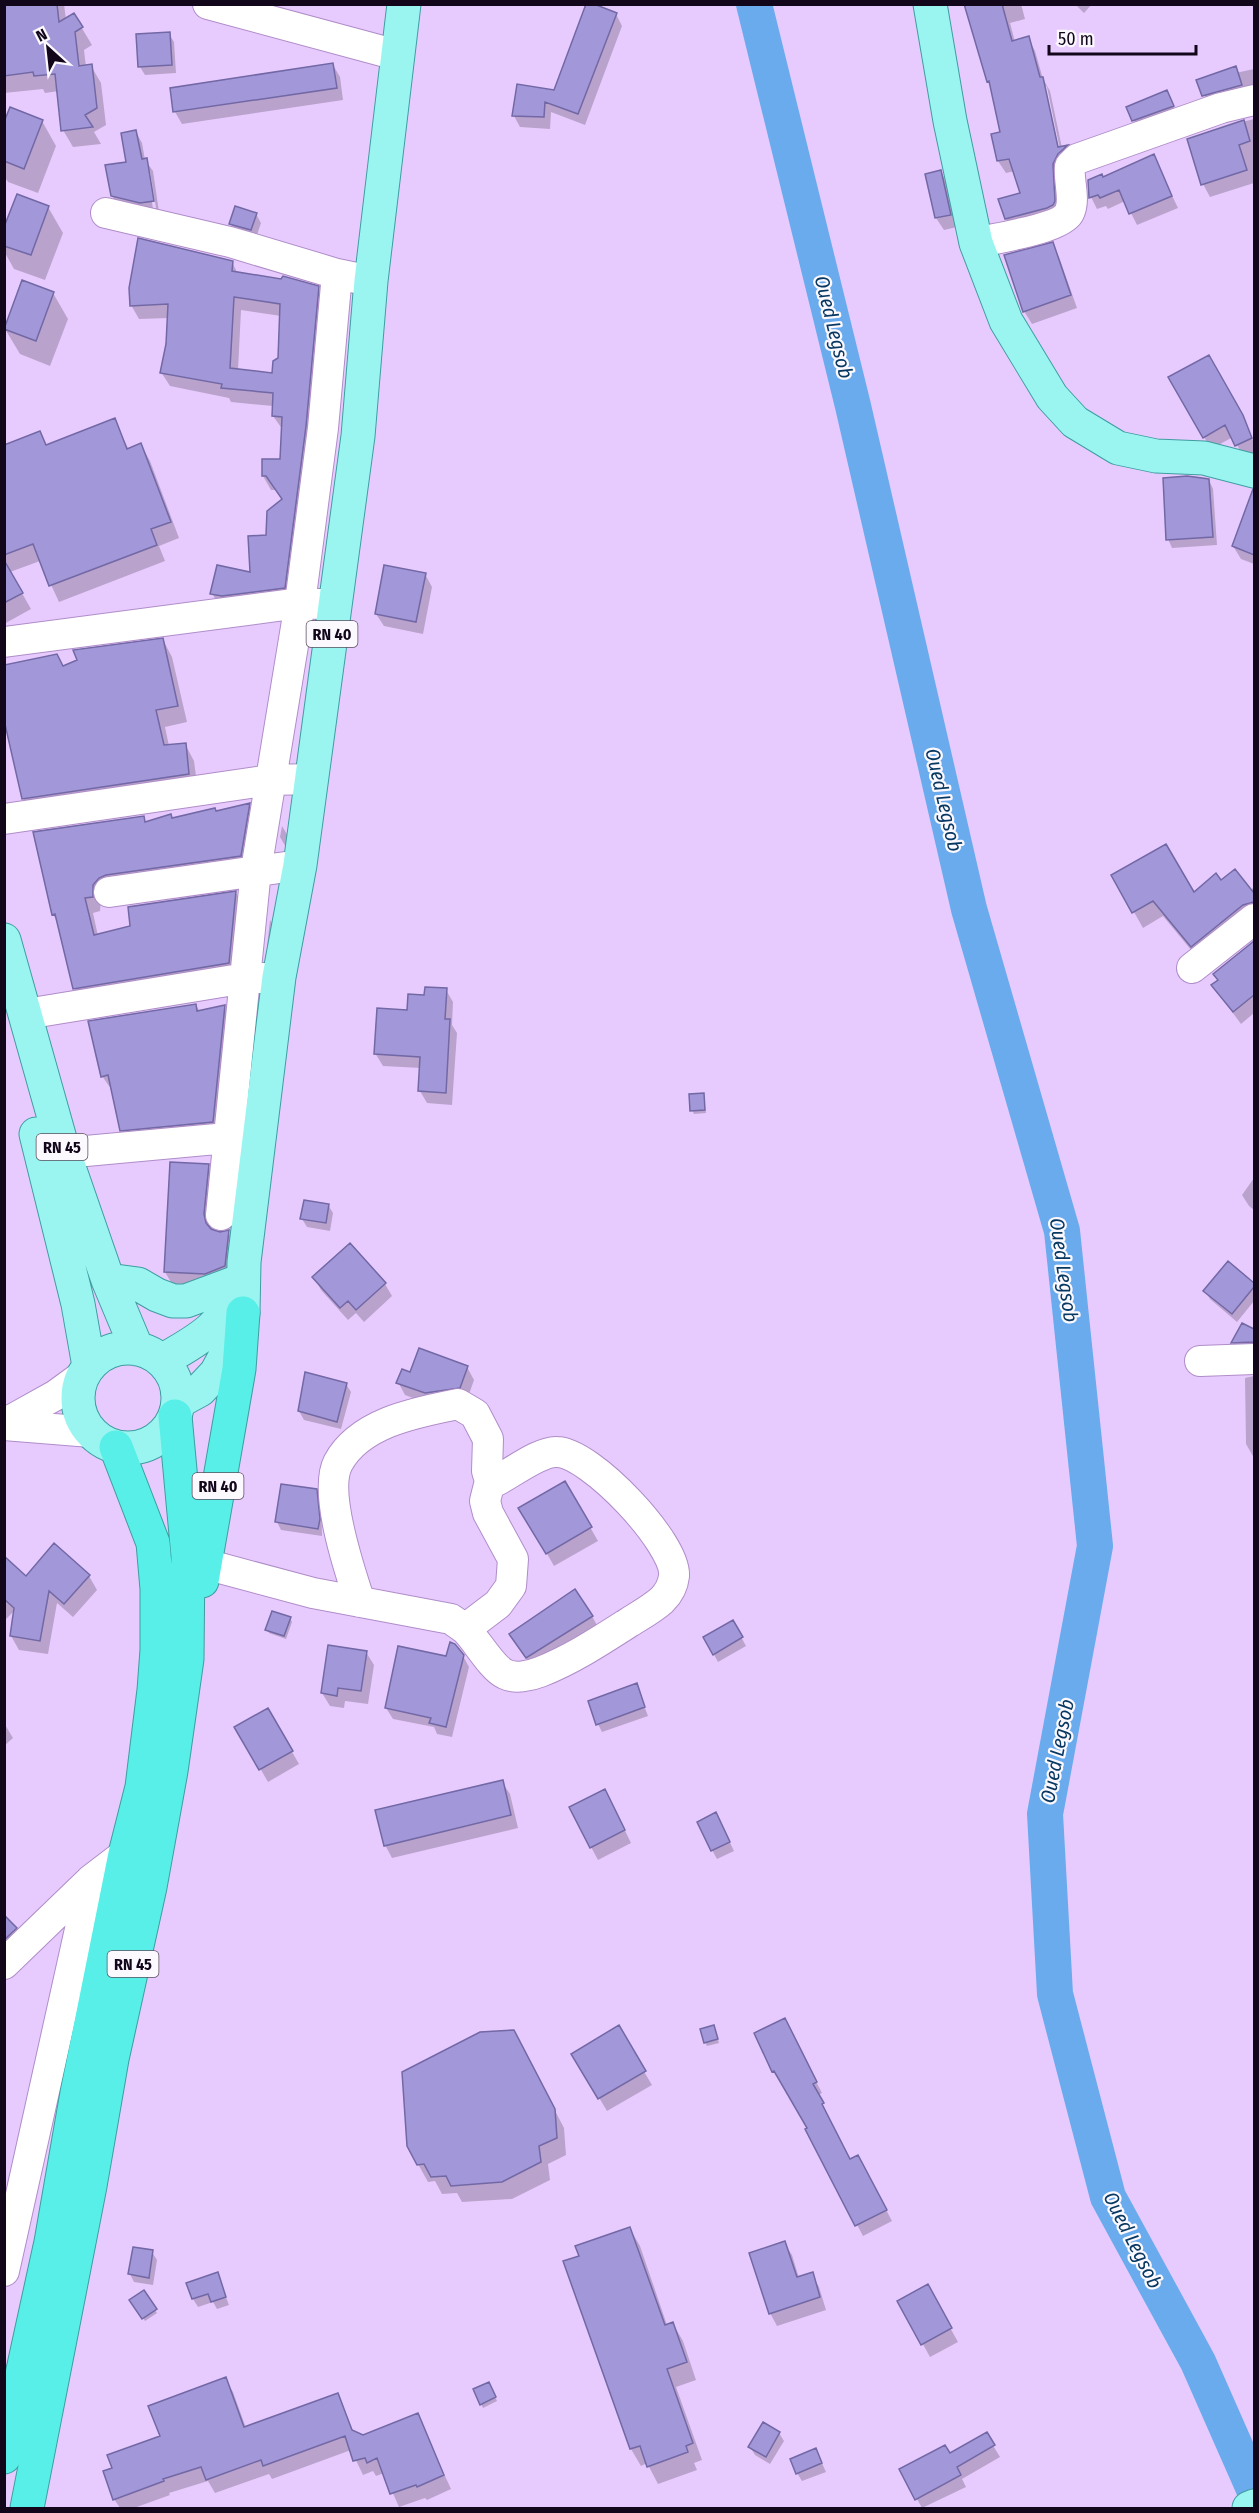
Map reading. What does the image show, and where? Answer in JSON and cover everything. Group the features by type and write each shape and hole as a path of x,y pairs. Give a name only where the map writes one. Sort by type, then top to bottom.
{"highway":[{"name":"RN 40","path":"187,1659 238,1369 241,1286"},
{"name":"RN 45","path":"27,2508 90,2186 112,2059 150,1887 171,1772 187,1659 188,1556 176,1409"},
{"name":"RN 45","path":"4,2457 51,2242 125,1854 142,1787 158,1650 157,1589 153,1543 103,1439"}],"main road":[{"name":"RN 40","path":"149,1355 198,1338 225,1316 241,1286 244,1136 279,977 300,865 358,436 371,281 404,4"},
{"path":"930,4 950,121 976,243 1006,321 1052,398 1075,422 1118,448 1156,456 1204,458 1254,471"},
{"name":"RN 45","path":"4,940 15,1015 56,1207 86,1371"},
{"name":"RN 45","path":"15,1015 108,1280 149,1355"},
{"path":"108,1280 138,1284 173,1301 186,1301 241,1286 229,1349 216,1373 200,1390 176,1409"},
{"path":"123,1348 149,1355 171,1372 177,1387 176,1409 168,1428 157,1438 144,1445 130,1448 103,1439 82,1420 78,1405 78,1390 86,1371 110,1351 123,1348"},
{"path":"1249,2508 1254,2506"}],"street":[{"path":"216,6 397,55"},
{"path":"976,243 1047,227 1064,218 1069,213 1071,204 1070,166 1077,159 1228,105 1254,100"},
{"path":"106,213 230,242 337,274 371,281"},
{"path":"221,1215 244,1136 246,978 256,870 300,603 323,428 337,274"},
{"path":"323,428 358,436"},
{"path":"4,642 300,603 336,604"},
{"path":"4,819 270,780 312,779"},
{"path":"109,892 300,865"},
{"path":"1192,968 1254,919"},
{"path":"15,1015 246,978 279,977"},
{"path":"64,1153 244,1136"},
{"path":"1200,1361 1254,1359"},
{"path":"4,1425 56,1395 86,1371"},
{"path":"360,1602 343,1543 334,1487 337,1464 350,1448 369,1432 388,1422 458,1404 475,1414 488,1439 487,1472 490,1481 485,1501 488,1513 513,1559 511,1586 498,1604 465,1629"},
{"path":"4,1425 103,1439"},
{"path":"205,1564 314,1593 451,1619 465,1629 502,1673 520,1677 540,1672 597,1643 668,1594 674,1575 671,1559 630,1504 596,1472 575,1458 559,1452 548,1453 496,1481 490,1481"},
{"path":"4,1964 92,1880 125,1854"},
{"path":"4,2271 92,1880"},
{"path":"41,1929 78,1943"}],"building":[{"path":"4,4 57,4 59,22 74,13 83,27 75,32 79,66 92,64 97,108 85,115 93,127 61,131 55,74 34,76 33,72 4,76"},
{"path":"586,4 594,4 617,13 578,114 545,102 544,117 512,116 517,84 554,90"},
{"path":"964,4 1002,4 1012,41 1029,36 1040,77 1043,77 1058,147 1068,145 1058,154 1053,164 1055,201 1047,208 1005,219 998,199 1020,193 1009,159 997,161 991,134 1000,132 989,81 987,82"},
{"path":"170,32 172,65 138,67 136,34"},
{"path":"333,63 337,88 173,112 170,88"},
{"path":"1236,66 1242,85 1202,96 1196,80"},
{"path":"1167,90 1174,106 1132,121 1126,107"},
{"path":"10,107 43,120 24,169 4,161 4,122"},
{"path":"1244,120 1250,141 1239,145 1247,170 1201,185 1187,139"},
{"path":"136,130 142,159 147,158 154,201 140,203 111,196 105,165 126,162 121,133"},
{"path":"1154,154 1172,196 1129,214 1119,190 1100,198 1098,195 1089,198 1088,180 1102,174 1103,177"},
{"path":"941,170 951,215 935,218 925,174"},
{"path":"17,194 49,206 31,255 4,246 4,227"},
{"path":"235,206 257,213 251,230 229,224"},
{"path":"138,238 233,261 232,271 281,279 283,276 319,286 306,426 285,588 222,596 210,594 217,565 250,572 248,536 266,535 267,511 282,499 266,476 262,476 262,459 280,459 282,417 272,416 273,393 221,388 222,384 160,373 166,344 168,304 130,306 129,288","holes":["234,297 280,304 278,358 273,361 272,373 230,368"]},
{"path":"1053,242 1071,295 1023,312 1004,255"},
{"path":"22,280 54,292 36,341 4,329"},
{"path":"1209,355 1243,415 1252,438 1235,446 1225,425 1203,438 1168,377"},
{"path":"115,418 127,449 141,443 171,522 151,529 157,545 49,586 33,544 4,555 4,445 40,431 46,445"},
{"path":"1187,476 1209,479 1213,537 1166,540 1163,478"},
{"path":"1254,489 1254,555 1232,546"},
{"path":"4,560 23,593 4,603"},
{"path":"384,565 426,573 416,622 375,614"},
{"path":"163,638 178,706 156,710 164,745 186,743 189,774 22,799 4,720 4,665 57,654 63,666 77,660 73,650"},
{"path":"250,803 241,856 106,875 99,878 93,885 93,897 85,898 94,935 130,926 128,907 236,891 229,963 73,989 55,914 52,915 33,832 144,816 145,822 171,814 172,818"},
{"path":"1166,844 1194,892 1216,873 1221,880 1235,869 1254,893 1254,902 1243,905 1191,947 1153,901 1132,913 1111,875"},
{"path":"1254,941 1254,995 1233,1012 1211,985 1218,980 1213,974"},
{"path":"425,987 447,988 445,1019 450,1019 446,1093 418,1091 420,1057 374,1054 377,1008 407,1010 408,994 424,995"},
{"path":"196,1004 197,1011 225,1005 213,1122 120,1131 108,1075 101,1077 88,1021"},
{"path":"704,1093 705,1110 690,1111 689,1094"},
{"path":"170,1162 209,1164 204,1214 206,1223 211,1229 220,1232 229,1230 225,1266 205,1274 164,1272"},
{"path":"304,1200 329,1204 326,1223 300,1219"},
{"path":"350,1243 386,1283 356,1310 348,1301 340,1308 312,1277"},
{"path":"1228,1261 1254,1283 1254,1287 1232,1314 1203,1291"},
{"path":"1242,1323 1254,1329 1254,1342 1231,1343"},
{"path":"419,1348 468,1366 460,1388 425,1393 396,1383 402,1369 410,1372"},
{"path":"305,1372 347,1383 337,1422 298,1411"},
{"path":"565,1481 592,1527 546,1554 518,1508"},
{"path":"281,1484 317,1489 320,1519 318,1529 275,1522"},
{"path":"54,1543 90,1575 64,1604 49,1591 40,1641 10,1636 14,1608 4,1599 4,1556 26,1576"},
{"path":"575,1589 593,1616 526,1658 509,1634"},
{"path":"272,1611 291,1617 284,1636 265,1630"},
{"path":"733,1620 743,1637 713,1655 703,1637"},
{"path":"450,1642 455,1644 464,1655 446,1727 429,1723 431,1718 385,1708 398,1646 446,1656"},
{"path":"328,1645 367,1651 361,1691 338,1688 337,1696 321,1693"},
{"path":"637,1683 645,1707 596,1725 588,1701"},
{"path":"268,1708 293,1751 259,1770 234,1727"},
{"path":"503,1780 511,1815 384,1846 375,1810"},
{"path":"605,1789 625,1830 590,1848 569,1807"},
{"path":"716,1812 730,1842 711,1851 697,1822"},
{"path":"4,1915 17,1928 4,1940"},
{"path":"785,2018 817,2082 813,2084 824,2103 822,2104 850,2159 858,2155 887,2210 855,2226 805,2129 807,2128 774,2071 772,2072 754,2033"},
{"path":"619,2025 646,2071 598,2099 571,2054"},
{"path":"714,2025 718,2039 704,2043 700,2029"},
{"path":"514,2030 555,2109 557,2138 539,2146 541,2162 502,2182 451,2186 446,2176 431,2177 424,2164 417,2165 407,2146 402,2072 480,2032"},
{"path":"630,2227 665,2325 673,2322 687,2362 667,2369 693,2443 686,2446 688,2452 647,2467 640,2446 630,2449 563,2261 579,2256 575,2246"},
{"path":"785,2241 797,2277 813,2272 820,2297 769,2314 749,2253"},
{"path":"133,2247 153,2250 149,2278 128,2274"},
{"path":"218,2272 226,2297 211,2302 208,2294 192,2299 186,2283"},
{"path":"928,2284 952,2328 921,2345 897,2301"},
{"path":"144,2290 157,2309 142,2319 129,2300"},
{"path":"226,2377 244,2427 338,2393 352,2430 363,2435 418,2413 444,2475 417,2487 416,2485 390,2494 377,2458 367,2463 365,2458 353,2461 345,2436 263,2466 261,2460 206,2480 201,2467 163,2479 164,2481 113,2500 103,2471 112,2468 107,2455 160,2436 148,2406"},
{"path":"489,2382 496,2397 480,2405 473,2389"},
{"path":"763,2422 780,2432 766,2457 748,2447"},
{"path":"987,2432 995,2445 957,2467 961,2475 915,2500 899,2469 945,2445 950,2453"},
{"path":"816,2448 822,2463 796,2474 790,2459"}],"waterway":[{"name":"Oued Legsob","path":"754,4 853,406 969,909 1062,1231 1095,1546 1045,1814 1055,1994 1108,2197 1198,2362 1254,2489"}]}
